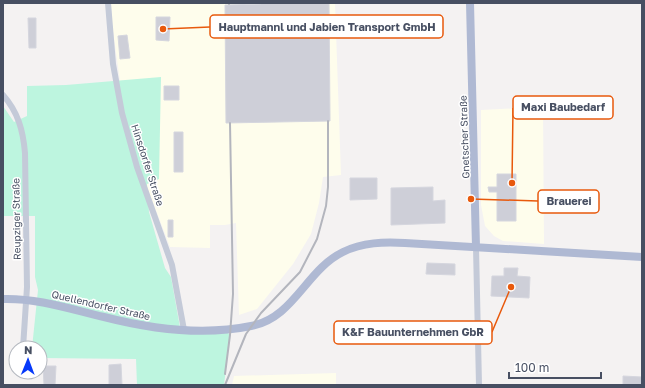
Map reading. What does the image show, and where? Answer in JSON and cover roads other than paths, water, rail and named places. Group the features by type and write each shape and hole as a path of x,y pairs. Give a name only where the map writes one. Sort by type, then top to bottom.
{"main road":[{"name":"Gnetscher Straße","path":"470,3 476,247"},
{"name":"Quellendorfer Straße","path":"3,299 27,300 63,306 132,324 156,328 184,330 236,328 257,325 269,320 285,309 314,274 327,261 358,246 390,242 476,247"},
{"path":"476,247 642,257"}],"street":[{"name":"Hinsdorfer Straße","path":"108,3 113,64 122,113 140,174 172,265 184,330"},
{"name":"Reupziger Straße","path":"3,95 16,113 23,135 25,153 27,300 24,340"},
{"path":"476,247 478,385"}],"railway":[{"path":"225,385 246,334 261,313 300,272 317,239 326,206 328,187 328,121"},
{"path":"225,374 233,294 230,123"}],"place":[{"name":"Hauptmannl und Jabien Transport GmbH","path":"163,29"},
{"name":"Maxi Baubedarf","path":"512,183"},
{"name":"Brauerei","path":"471,199"},
{"name":"K&F Bauunternehmen GbR","path":"511,287"}]}
